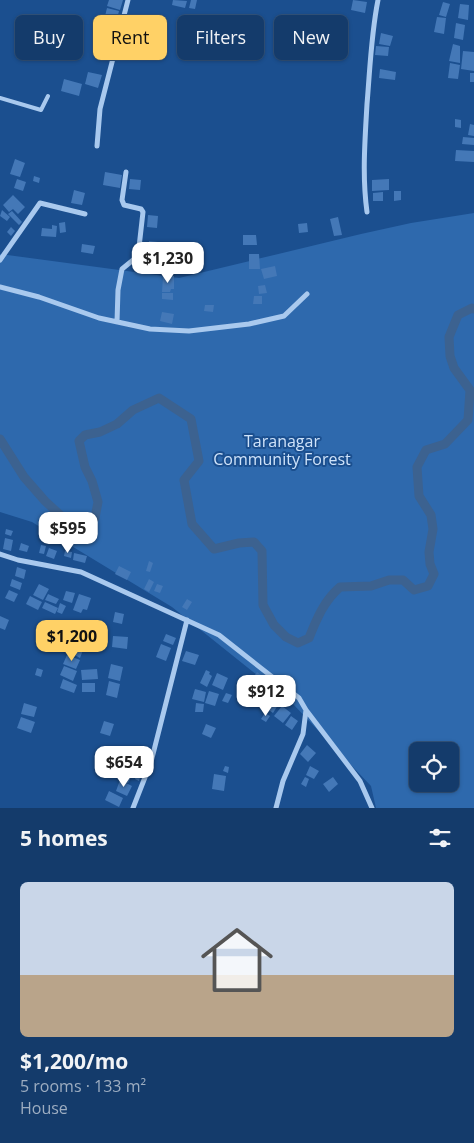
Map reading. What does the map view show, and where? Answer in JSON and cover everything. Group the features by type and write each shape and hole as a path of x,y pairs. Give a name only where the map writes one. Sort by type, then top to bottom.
{"street":[{"path":"96,146 100,110 128,0"},
{"path":"367,212 363,186 365,134 372,29 378,0"},
{"path":"117,322 118,290 122,269 138,256 142,212 141,210 124,205 122,200 126,172"},
{"path":"0,260 40,203 85,214"},
{"path":"0,287 39,297 99,318 150,329 189,331 248,324 284,316 307,294"},
{"path":"0,554 18,560 80,572 219,635 299,698 360,781 372,808"},
{"path":"133,808 153,754 187,620"},
{"path":"276,808 283,781 303,734 306,710"}],"lane":[{"path":"0,98 41,110 48,96"}],"green space":[{"name":"Taranagar Community Forest","path":"474,213 474,808 376,808 371,786 293,704 172,607 32,522 0,512 0,254 179,278 411,223"}],"building":[{"path":"109,0 123,0 120,10 107,6"},
{"path":"173,0 187,1 185,8 172,5"},
{"path":"191,0 197,0 195,9 189,8"},
{"path":"353,0 367,2 365,13 351,10"},
{"path":"443,2 450,4 446,17 439,15"},
{"path":"460,4 469,5 468,20 458,18"},
{"path":"107,8 119,11 118,15 105,15"},
{"path":"437,17 446,18 444,34 434,32"},
{"path":"456,23 465,25 463,40 454,38"},
{"path":"381,33 393,36 390,46 379,44"},
{"path":"453,44 460,46 460,63 449,61"},
{"path":"376,46 389,47 388,56 375,55"},
{"path":"463,51 474,52 474,71 461,69"},
{"path":"450,63 460,65 458,79 448,78"},
{"path":"380,69 396,72 395,80 379,78"},
{"path":"88,72 102,75 98,88 85,84"},
{"path":"470,73 474,73 474,82 470,82"},
{"path":"64,79 82,84 79,96 61,91"},
{"path":"455,119 461,120 461,128 455,127"},
{"path":"470,124 474,125 474,136 468,135"},
{"path":"463,137 474,138 474,145 462,144"},
{"path":"456,150 474,151 474,162 455,161"},
{"path":"15,159 25,163 20,177 10,174"},
{"path":"105,172 122,175 120,188 103,185"},
{"path":"34,176 40,178 39,183 33,181"},
{"path":"17,179 26,182 23,191 14,188"},
{"path":"130,179 141,180 140,190 129,189"},
{"path":"389,179 389,190 372,191 372,180"},
{"path":"74,190 85,193 82,205 71,203"},
{"path":"394,191 401,191 401,200 394,201"},
{"path":"383,192 383,201 373,201 373,193"},
{"path":"13,195 25,207 18,214 13,209 9,212 3,205"},
{"path":"2,210 10,217 7,221 0,216"},
{"path":"12,211 22,222 19,225 8,214"},
{"path":"148,215 158,216 157,228 147,227"},
{"path":"338,217 342,235 334,236 330,219"},
{"path":"65,222 66,232 60,233 59,223"},
{"path":"307,223 308,232 299,233 298,224"},
{"path":"52,225 57,226 56,237 41,236 42,228 52,229"},
{"path":"11,227 15,231 11,236 7,232"},
{"path":"243,235 256,235 257,245 243,245"},
{"path":"149,241 158,242 157,253 148,252"},
{"path":"82,244 95,246 93,254 81,252"},
{"path":"139,253 157,255 156,267 138,265"},
{"path":"249,254 259,254 260,269 249,269"},
{"path":"275,266 277,276 264,279 261,269"},
{"path":"163,276 174,276 174,289 171,289 170,292 162,292"},
{"path":"265,285 267,293 259,294 258,286"},
{"path":"162,293 173,293 173,300 162,299"},
{"path":"254,296 262,296 262,304 253,304"},
{"path":"205,305 214,305 213,312 204,311"},
{"path":"162,312 174,314 172,324 160,321"},
{"path":"6,529 13,531 11,536 5,534"},
{"path":"5,538 13,540 11,551 3,549"},
{"path":"21,543 29,546 27,552 19,550"},
{"path":"41,545 46,546 44,554 39,553"},
{"path":"49,548 57,551 54,559 46,556"},
{"path":"65,551 72,552 71,558 64,556"},
{"path":"74,553 87,556 85,563 73,560"},
{"path":"149,561 153,563 150,572 146,571"},
{"path":"119,566 131,572 127,580 115,574"},
{"path":"17,567 26,570 24,579 15,576"},
{"path":"12,579 22,583 20,590 10,586"},
{"path":"149,579 154,582 149,592 144,589"},
{"path":"39,584 49,589 43,600 33,595"},
{"path":"157,584 163,586 160,593 154,591"},
{"path":"9,590 18,594 14,602 5,598"},
{"path":"66,591 75,593 72,603 63,600"},
{"path":"48,594 59,599 56,604 45,600"},
{"path":"79,594 91,598 87,610 83,609 81,613 73,610"},
{"path":"30,596 42,602 38,610 26,604"},
{"path":"187,599 192,602 187,610 182,607"},
{"path":"45,602 58,608 55,614 42,608"},
{"path":"60,603 66,606 62,614 57,612"},
{"path":"115,612 124,614 122,624 113,622"},
{"path":"0,616 9,620 5,630 0,628"},
{"path":"69,630 85,637 79,648 83,650 80,658 71,653 74,645 64,641"},
{"path":"166,634 176,638 173,645 163,641"},
{"path":"113,636 128,637 127,649 112,647"},
{"path":"161,644 171,648 166,661 156,657"},
{"path":"186,651 199,655 195,665 182,661"},
{"path":"67,655 80,660 76,669 63,664"},
{"path":"111,664 123,667 120,681 108,678"},
{"path":"64,666 77,671 73,681 60,675"},
{"path":"37,668 43,670 41,677 35,675"},
{"path":"97,669 98,679 82,680 81,670"},
{"path":"206,670 212,676 207,687 200,683"},
{"path":"257,672 261,675 256,681 253,678"},
{"path":"217,673 228,678 223,690 212,685"},
{"path":"63,679 77,685 74,693 60,688"},
{"path":"262,679 273,687 264,700 253,692"},
{"path":"109,681 120,684 117,698 106,695"},
{"path":"82,683 95,683 95,692 82,692"},
{"path":"247,683 254,687 250,694 243,690"},
{"path":"195,689 206,692 204,702 192,699"},
{"path":"209,691 219,694 215,706 205,703"},
{"path":"226,693 232,695 228,703 222,701"},
{"path":"281,694 287,699 284,703 278,699"},
{"path":"272,701 278,705 273,713 267,709"},
{"path":"24,703 37,707 34,717 21,714"},
{"path":"196,703 204,704 203,712 195,712"},
{"path":"282,706 291,713 283,723 274,716"},
{"path":"265,713 270,716 266,722 261,719"},
{"path":"291,716 298,721 292,730 285,725"},
{"path":"21,717 35,722 31,733 17,728"},
{"path":"104,721 114,724 110,736 100,733"},
{"path":"206,724 216,728 211,738 202,734"},
{"path":"307,745 316,753 308,762 300,754"},
{"path":"225,766 229,767 228,773 223,771"},
{"path":"310,766 319,771 314,779 306,775"},
{"path":"120,767 133,773 128,783 115,777"},
{"path":"137,772 141,774 139,781 135,779"},
{"path":"214,774 226,776 224,791 212,789"},
{"path":"305,777 309,779 306,787 301,784"},
{"path":"333,777 338,784 329,792 323,784"},
{"path":"120,780 132,786 127,796 116,791"},
{"path":"109,791 123,798 119,807 105,800"}],"waterway":[{"path":"0,439 24,477 45,501 70,524 83,526 95,518 98,502 92,481 85,467 79,441 85,435 100,432 117,424 133,410 159,398 191,419 199,461 184,480 192,524 214,549 239,543 254,542 262,551 263,605 274,625 286,637 298,643 309,638 325,604 340,587 371,586 389,580 403,580 414,590 428,586 434,574 430,564 429,552 433,529 431,515 419,496 417,467 426,450 445,444 468,420 470,390 454,368 450,356 449,337 458,315 472,308 474,309"}]}
